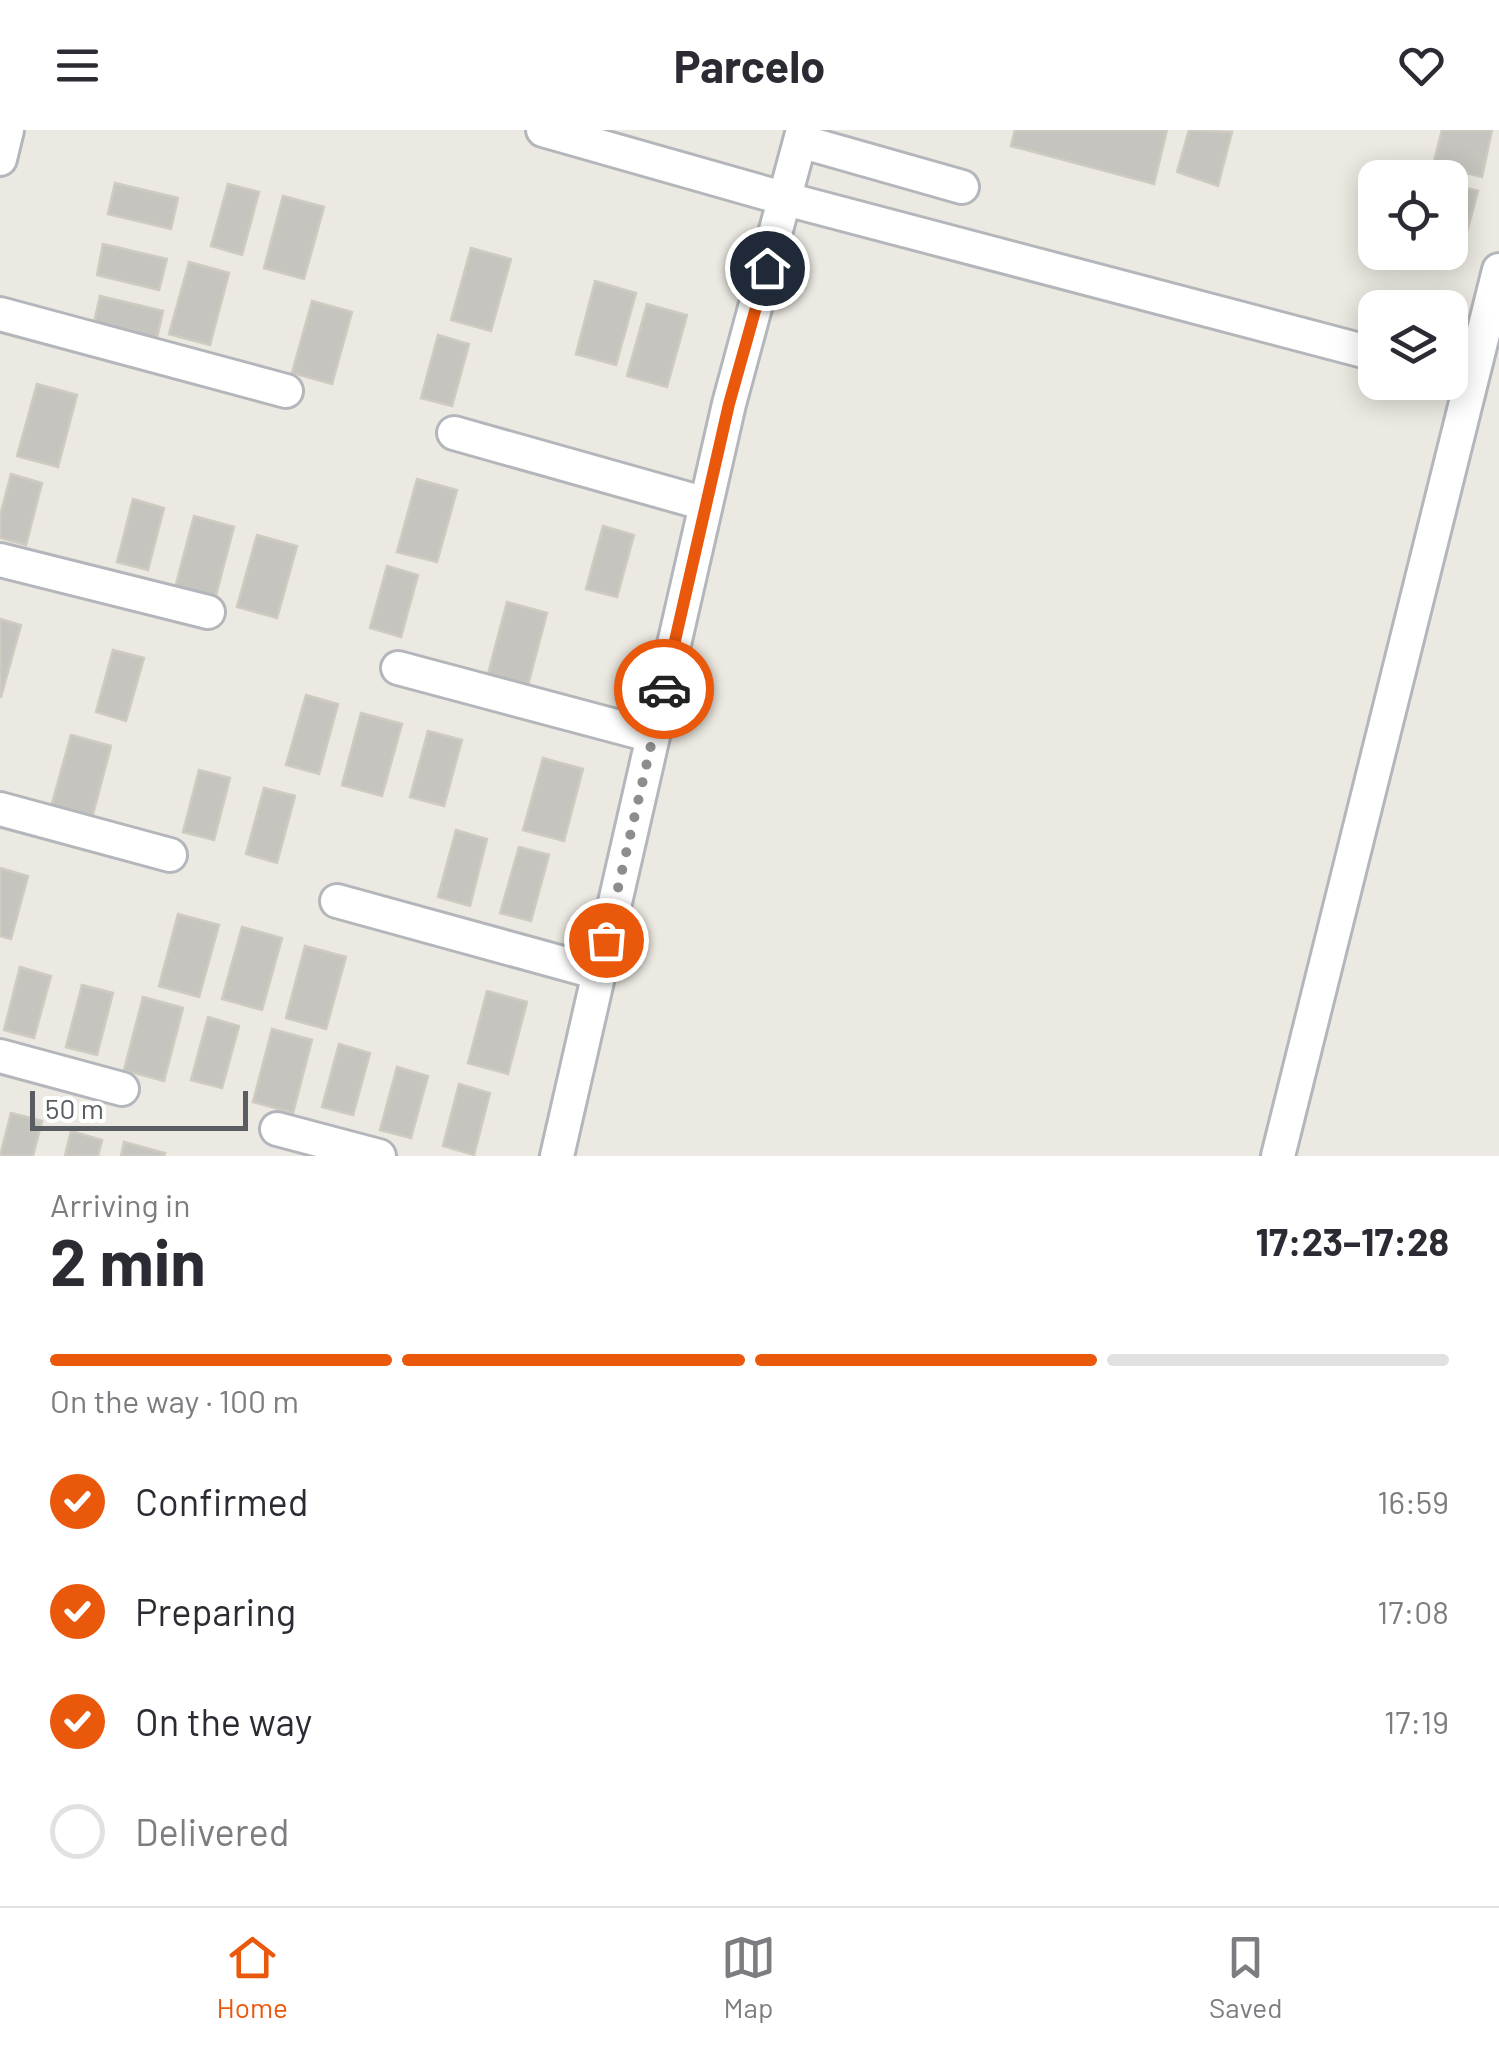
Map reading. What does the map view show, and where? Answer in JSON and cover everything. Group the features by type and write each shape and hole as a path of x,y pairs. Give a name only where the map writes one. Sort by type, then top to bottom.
{"street":[{"path":"0,159 7,130"},
{"path":"543,130 786,199 1358,350"},
{"path":"557,1156 706,504 802,136 962,188"},
{"path":"1468,359 1499,270"},
{"path":"0,314 286,391"},
{"path":"1278,1156 1456,400"},
{"path":"454,433 706,504"},
{"path":"0,560 208,612"},
{"path":"398,668 653,736"},
{"path":"0,808 170,855"},
{"path":"337,901 598,974"},
{"path":"0,1056 122,1089"},
{"path":"277,1129 379,1156"}],"building":[{"path":"1015,130 1167,130 1154,184 1011,146"},
{"path":"1189,130 1232,132 1218,186 1177,172"},
{"path":"1442,130 1492,130 1482,177 1468,174 1468,160 1434,160"},
{"path":"115,183 178,198 171,229 108,214"},
{"path":"228,184 259,192 242,255 211,246"},
{"path":"1468,188 1478,191 1468,228"},
{"path":"283,196 324,207 304,279 264,268"},
{"path":"103,244 167,259 159,290 97,275"},
{"path":"471,248 511,259 491,331 451,320"},
{"path":"189,262 229,273 210,345 169,334"},
{"path":"595,281 636,293 616,365 576,354"},
{"path":"100,296 163,311 156,342 93,327"},
{"path":"312,301 352,312 332,384 292,373"},
{"path":"647,304 687,315 667,387 627,376"},
{"path":"438,335 469,344 452,406 421,398"},
{"path":"37,384 77,395 58,467 17,456"},
{"path":"11,474 42,483 26,545 0,538 0,516"},
{"path":"417,479 457,490 437,562 397,552"},
{"path":"133,499 164,508 148,570 117,562"},
{"path":"194,516 234,527 215,599 175,588"},
{"path":"603,526 634,535 617,597 586,589"},
{"path":"257,535 297,546 277,618 237,607"},
{"path":"387,566 418,575 401,637 370,628"},
{"path":"507,602 547,613 528,685 488,674"},
{"path":"0,619 21,625 1,697 0,697"},
{"path":"113,650 144,658 126,721 96,712"},
{"path":"306,695 338,704 319,774 286,765"},
{"path":"361,713 402,724 382,796 342,785"},
{"path":"428,731 462,740 444,806 410,797"},
{"path":"71,735 111,746 92,818 51,807"},
{"path":"543,758 583,769 564,841 523,830"},
{"path":"199,770 230,778 214,840 183,832"},
{"path":"264,788 295,796 277,863 246,854"},
{"path":"456,830 487,839 470,906 438,897"},
{"path":"519,847 549,855 531,921 500,913"},
{"path":"0,868 28,876 11,939 0,936"},
{"path":"178,914 219,925 199,997 159,986"},
{"path":"242,927 282,938 262,1010 222,999"},
{"path":"305,946 346,957 326,1029 286,1018"},
{"path":"20,967 51,976 34,1038 4,1030"},
{"path":"82,985 113,993 97,1055 66,1047"},
{"path":"487,991 527,1002 508,1074 468,1063"},
{"path":"143,997 183,1008 164,1081 124,1070"},
{"path":"208,1017 239,1026 222,1088 191,1080"},
{"path":"272,1029 312,1040 293,1113 253,1102"},
{"path":"339,1044 370,1053 353,1115 322,1107"},
{"path":"397,1067 428,1076 411,1138 380,1130"},
{"path":"459,1084 490,1093 474,1155 443,1146"},
{"path":"11,1113 42,1121 33,1156 0,1156"},
{"path":"71,1131 102,1140 98,1156 65,1156"},
{"path":"124,1142 165,1153 121,1156"}],"way so far":[{"path":"606,940 664,689"}],"route":[{"path":"664,689 729,404 767,268"}]}
